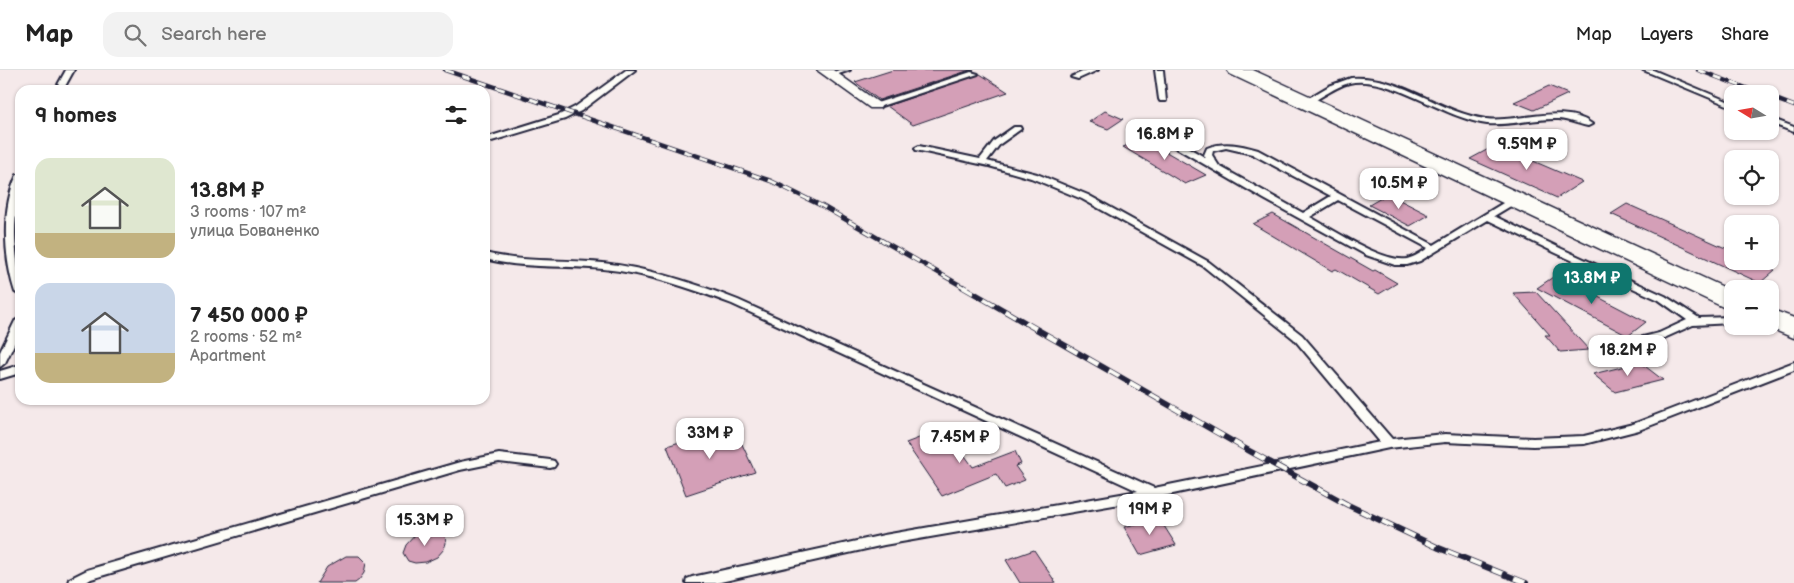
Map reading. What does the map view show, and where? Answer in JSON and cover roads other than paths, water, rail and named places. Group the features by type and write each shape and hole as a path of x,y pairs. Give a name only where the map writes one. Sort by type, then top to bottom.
{"street":[{"path":"1237,70 1724,297"},
{"path":"827,72 875,105"},
{"path":"1779,322 1794,329"}],"lane":[{"path":"62,85 70,70"},
{"path":"490,139 562,117 578,108 631,70"},
{"path":"827,72 846,70"},
{"path":"1075,77 1094,70"},
{"path":"1159,70 1163,99"},
{"path":"1647,70 1724,102"},
{"path":"875,105 974,74"},
{"path":"1306,102 1354,76 1391,86 1451,112 1485,121 1513,122 1549,116 1570,117 1588,124"},
{"path":"1779,124 1794,130"},
{"path":"982,162 992,146 1002,137 1017,129"},
{"path":"1157,133 1369,253 1395,262 1407,262 1417,259 1516,199"},
{"path":"1216,168 1208,155 1210,150 1225,145 1255,152 1434,248"},
{"path":"919,148 1034,176 1085,197 1206,264 1298,337 1390,444"},
{"path":"15,196 11,212 13,275 15,280"},
{"path":"1303,217 1338,196"},
{"path":"1488,216 1662,298 1696,322"},
{"path":"490,257 508,261 575,264 630,270 656,275 706,291 744,306 1154,493"},
{"path":"1619,341 1643,340 1662,336 1696,322 1724,320"},
{"path":"0,363 15,332"},
{"path":"692,583 884,540 1154,493 1390,444 1445,438 1533,442 1584,440 1634,426 1794,366"},
{"path":"0,375 15,370"},
{"path":"74,583 87,575 460,466 499,458 550,464"}],"railway":[{"path":"445,70 489,85"},
{"path":"1698,70 1738,85"},
{"path":"490,85 771,181 822,206 965,288"},
{"path":"1779,100 1794,106"},
{"path":"963,287 1244,448 1348,505 1439,548 1526,583"}]}
